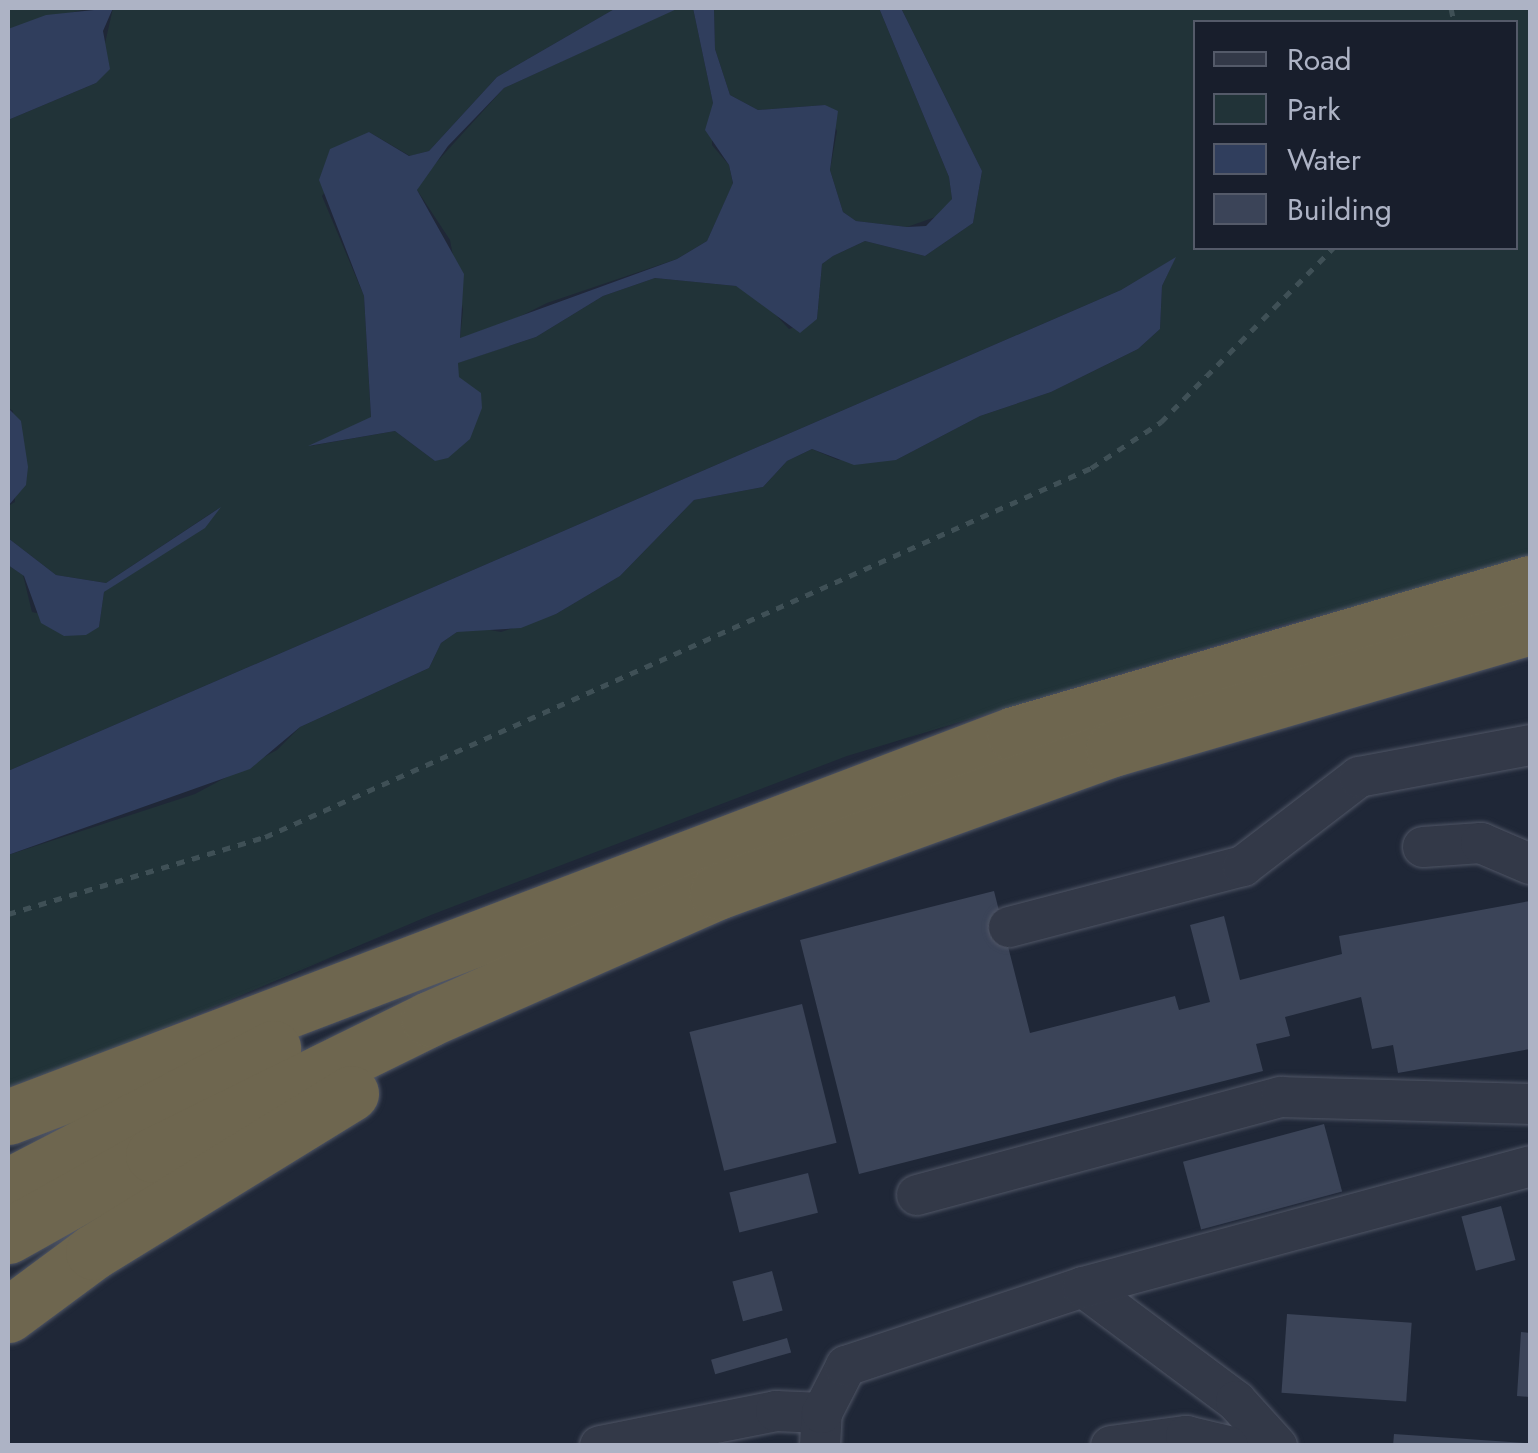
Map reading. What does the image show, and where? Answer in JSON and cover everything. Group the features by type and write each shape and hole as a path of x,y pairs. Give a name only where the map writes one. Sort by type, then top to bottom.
{"highway":[{"path":"8,1236 153,1155 429,1019 710,872 1014,734 1530,584"},
{"path":"8,1117 710,872 1530,627"},
{"path":"8,1186 409,980 710,872"},
{"path":"8,1315 93,1252 710,872"}],"lane":[{"path":"1008,927 1243,866 1359,777 1530,745"},
{"path":"1423,847 1481,843 1530,864"},
{"path":"917,1195 1281,1097 1530,1104"},
{"path":"600,1446 776,1411 823,1437 846,1366 1083,1287 1530,1166"},
{"path":"1083,1287 1236,1401 1277,1446"},
{"path":"1110,1446 1186,1436 1228,1446"}],"path":[{"path":"8,914 265,837 1091,468 1161,422 1331,250"}],"green space":[{"path":"8,8 90,8 8,29"},
{"path":"113,8 616,8 497,77 429,151 410,156 369,132 322,196 364,296 371,418 310,446 395,431 435,461 457,363 536,337 603,296 655,278 736,286 760,298 789,329 817,319 822,264 833,256 865,241 925,256 973,223 982,171 901,8 1530,8 1530,562 1281,625 847,756 431,915 8,1094 8,855 195,794 277,750 300,727 429,668 441,643 457,632 474,627 501,632 556,614 620,576 694,500 763,487 787,461 812,449 838,460 896,460 980,416 1051,392 1138,349 1160,329 1162,286 1175,258 1121,290 8,771 8,565 23,575 32,612 99,627 104,592 219,508 106,583 56,575 8,538 8,506 15,502 13,411 8,408 8,120 96,83"},
{"path":"693,8 713,103 712,145 729,165 733,184 707,241 677,259 547,303 483,335 460,338 463,310 450,240 417,190 424,176 504,88 675,9"},
{"path":"714,8 879,8 949,177 952,199 944,214 907,227 856,221 843,212 830,170 837,131 825,105 758,110 730,95 715,49"}],"water":[{"path":"113,8 103,31 110,69 96,83 8,120 8,29 46,15"},
{"path":"616,8 679,8 504,88 448,146 417,190 464,274 460,338 677,259 707,241 733,183 729,165 705,130 713,103 693,8 714,8 715,49 730,95 758,110 825,105 838,111 830,170 843,212 856,221 926,226 952,199 949,177 879,8 901,8 982,171 973,223 925,256 865,241 833,256 822,264 817,319 800,333 736,286 655,278 603,296 536,337 458,363 459,377 481,393 482,408 470,439 448,458 435,461 395,431 308,446 371,417 364,296 319,180 330,149 369,132 409,156 429,151 497,77"},
{"path":"1176,257 1162,286 1160,329 1138,349 1051,392 980,416 896,460 854,465 812,449 787,461 763,487 694,500 620,576 556,614 521,628 457,632 441,643 429,668 300,727 250,769 8,855 8,771 1121,290"},
{"path":"8,408 21,421 28,467 26,485 8,506"},
{"path":"221,507 205,528 104,592 99,627 86,635 64,636 41,623 24,576 8,565 8,538 56,575 106,583"}],"building":[{"path":"994,891 1030,1033 1175,996 1179,1010 1210,1002 1190,925 1224,916 1240,980 1342,954 1339,936 1530,901 1530,1049 1398,1073 1393,1045 1372,1049 1361,997 1285,1017 1290,1036 1256,1044 1263,1071 859,1174 800,940"},
{"path":"802,1004 837,1143 724,1171 689,1032"},
{"path":"1324,1124 1342,1192 1201,1229 1183,1162"},
{"path":"808,1173 818,1213 739,1232 729,1193"},
{"path":"1501,1206 1515,1260 1476,1271 1461,1217"},
{"path":"772,1271 783,1311 743,1321 732,1282"},
{"path":"1287,1314 1412,1323 1406,1402 1281,1393"},
{"path":"1521,1332 1530,1333 1530,1397 1517,1396"},
{"path":"787,1338 791,1352 715,1374 711,1360"},
{"path":"1394,1434 1525,1443 1525,1446 1393,1446"}]}
